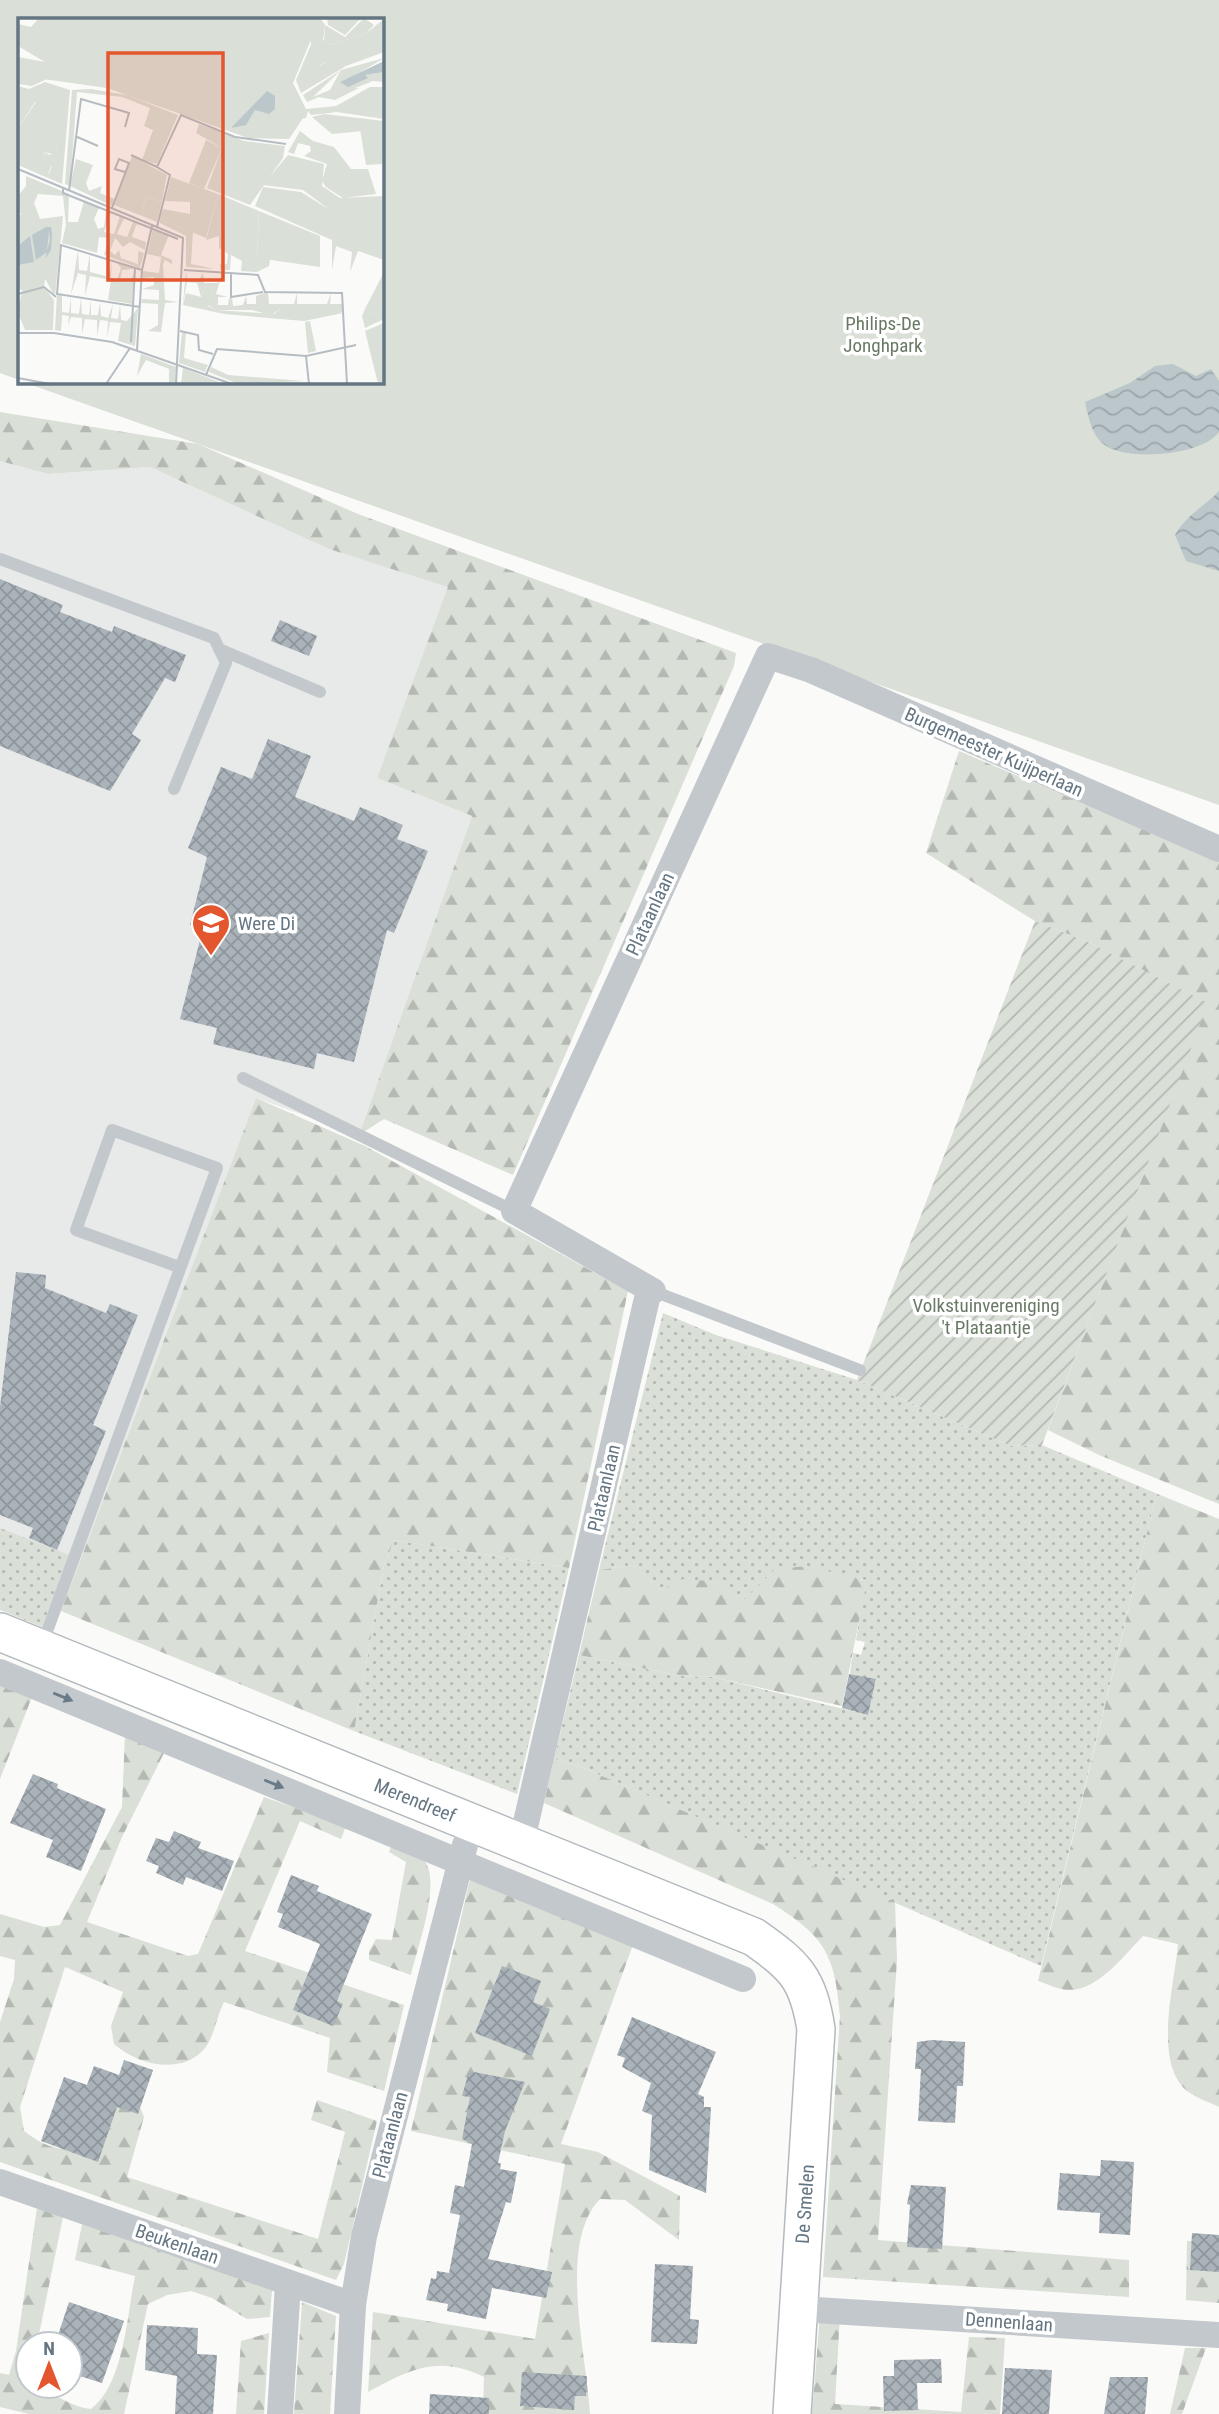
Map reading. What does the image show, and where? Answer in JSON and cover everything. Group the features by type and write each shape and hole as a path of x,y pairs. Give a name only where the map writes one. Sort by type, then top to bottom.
{"street":[{"name":"Burgemeester Kuijperlaan","path":"768,656 811,670 1219,849"},
{"name":"Plataanlaan","path":"514,1212 768,656"},
{"path":"514,1212 653,1291"},
{"name":"Plataanlaan","path":"521,1844 648,1294 653,1291"},
{"name":"Merendreef","path":"0,1632 754,1937 788,1961 810,1994"},
{"name":"Merendreef","path":"0,1672 743,1979"},
{"name":"Plataanlaan","path":"347,2414 354,2305 364,2236 472,1824"},
{"name":"De Smelen","path":"792,2414 816,2029 810,1994"},
{"name":"Beukenlaan","path":"0,2182 354,2305"},
{"path":"280,2414 289,2284"},
{"name":"Dennenlaan","path":"799,2309 1219,2335"}],"lane":[{"path":"0,559 214,638 226,663 174,789"},
{"path":"219,649 320,692"},
{"path":"243,1078 514,1212"},
{"path":"41,1649 216,1168 112,1130 76,1230 179,1267"},
{"path":"653,1291 860,1370"}],"shaded area":[{"name":"Were Di","path":"0,461 48,474 150,467 329,549 449,587 377,778 472,816 359,1135 256,1098 61,1611 0,1585"}],"green space":[{"name":"Philips-De Jonghpark","path":"0,0 1219,0 1219,805 26,383 383,383 383,18 18,18 18,380 0,373"},
{"path":"0,412 198,444 358,514 736,653 734,666 513,1175 384,1119 359,1135 472,816 377,778 448,587 329,549 150,467 48,474 0,461"},
{"path":"959,751 1219,861 1219,1504 1099,1455 1048,1430 1207,1003 1088,942 1035,921 926,853"},
{"name":"Volkstuinvereniging 't Plataantje","path":"1035,921 1088,942 1208,1003 1042,1445 1011,1446 857,1380"},
{"path":"256,1098 365,1146 628,1291 569,1568 394,1540 384,1565 354,1731 61,1611"},
{"path":"663,1313 716,1335 857,1380 1011,1446 1042,1445 1160,1495 1153,1508 1041,1966 581,1767 554,1759 579,1655 680,1676 713,1677 868,1715 876,1680 850,1674 853,1653 861,1655 865,1642 856,1640 866,1580 846,1577 745,1600 712,1581 662,1591 633,1565 599,1570"},
{"path":"1160,1495 1219,1519 1219,2107 1190,2093 1178,2081 1171,2064 1168,2023 1178,1944 1143,1936 1110,1970 1080,1989 1065,1990 1038,1981 1153,1508"},
{"path":"0,1528 69,1555 42,1627 0,1610"},
{"path":"394,1540 569,1568 517,1794 354,1731 384,1565"},
{"path":"633,1565 662,1591 678,1579 712,1581 745,1599 775,1569 808,1566 867,1581 842,1706 713,1677 680,1676 579,1655 599,1570"},
{"path":"0,1683 32,1697 0,1779"},
{"path":"125,1734 165,1751 122,1837 87,1922 188,1956 198,1954 264,1797 346,1826 341,1839 300,1821 245,1951 404,2005 384,2091 327,2072 330,2038 224,2002 208,2043 195,2057 172,2065 147,2062 114,2044 111,2026 123,1992 65,1967 20,2107 24,2131 45,2144 69,2149 97,2099 139,2105 144,2117 127,2177 318,2239 345,2132 311,2120 317,2100 377,2121 344,2264 336,2280 0,2162 0,2022 14,1979 15,1960 0,1956 0,1914 44,1927 60,1925 122,1807"},
{"path":"554,1759 581,1767 895,1902 897,1960 878,2240 1129,2260 1129,2297 823,2277 840,2016 835,1977 824,1949 805,1927 773,1904 544,1803"},
{"path":"391,1846 412,1852 422,1858 428,1867 430,1897 411,1975 369,1960 369,1951 376,1939 392,1940 406,1862 389,1852"},
{"path":"472,1871 639,1928 561,2144 598,2152 680,2196 679,2240 625,2200 600,2199 587,2218 580,2243 577,2271 590,2414 483,2414 484,2377 452,2367 424,2368 397,2377 368,2392 373,2312 535,2339 565,2164 411,2131"},
{"path":"37,2208 63,2217 40,2330 19,2330"},
{"path":"82,2224 272,2290 270,2317 247,2319 212,2298 191,2291 167,2295 148,2304 124,2414 29,2414 0,2407 0,2373 9,2375 14,2358 14,2400 65,2400 91,2409 111,2383 122,2348 135,2276 75,2260"},
{"path":"1187,2241 1219,2242 1219,2303 1186,2300"},
{"path":"302,2302 336,2316 330,2414 294,2414"},
{"path":"820,2315 840,2315 835,2404 961,2412 969,2337 1005,2338 1000,2414 812,2414"},
{"path":"269,2333 264,2414 236,2414 241,2341"},
{"path":"1185,2348 1206,2348 1182,2414 1170,2414"}],"water":[{"path":"1173,364 1196,376 1211,369 1219,381 1219,432 1197,447 1162,454 1126,453 1111,449 1101,442 1092,428 1085,402 1130,383 1155,366"},
{"path":"1219,491 1219,571 1186,561 1175,535 1190,517"}],"building":[{"path":"0,579 63,605 60,612 112,632 114,626 186,655 175,682 165,678 132,734 141,740 110,791 0,746"},
{"path":"280,620 317,636 309,656 271,641"},
{"path":"268,739 311,756 295,797 354,821 360,807 403,825 397,839 428,851 394,933 387,930 354,1062 317,1053 314,1069 213,1044 217,1028 180,1019 203,928 190,925 207,857 188,848 221,767 252,779"},
{"path":"16,1272 46,1275 45,1288 106,1313 110,1304 138,1315 93,1425 106,1431 57,1550 29,1538 33,1528 0,1515 0,1407"},
{"path":"849,1674 876,1679 868,1715 842,1708"},
{"path":"33,1774 58,1784 57,1788 106,1809 81,1871 46,1857 53,1840 10,1823"},
{"path":"174,1831 201,1842 198,1848 234,1861 222,1891 186,1877 183,1885 156,1873 159,1866 146,1861 156,1838 169,1842"},
{"path":"291,1875 319,1886 317,1891 372,1914 337,2001 343,2004 333,2026 293,2010 320,1944 278,1927 283,1914 277,1912"},
{"path":"502,1966 541,1981 533,2002 550,2009 532,2056 475,2033"},
{"path":"632,2017 716,2052 698,2094 704,2097 704,2107 711,2107 706,2193 649,2170 652,2115 642,2111 651,2083 622,2067 625,2058 617,2055"},
{"path":"917,2042 965,2042 963,2086 957,2086 955,2123 918,2121 921,2069 915,2069"},
{"path":"124,2060 153,2070 138,2114 117,2107 98,2162 41,2141 64,2077 87,2085 94,2066 119,2075"},
{"path":"469,2071 525,2082 505,2131 498,2163 501,2163 500,2169 517,2172 511,2203 506,2202 488,2259 552,2272 546,2298 492,2288 486,2319 447,2311 448,2304 426,2300 431,2278 436,2279 437,2271 449,2273 460,2215 450,2213 455,2185 464,2187 472,2144 462,2139 470,2097 462,2096"},
{"path":"1101,2160 1134,2162 1130,2235 1099,2233 1100,2213 1057,2210 1060,2173 1100,2176"},
{"path":"911,2185 946,2187 942,2249 907,2247 910,2205 907,2204"},
{"path":"1192,2233 1219,2235 1219,2272 1190,2270"},
{"path":"655,2264 693,2266 690,2319 699,2320 697,2344 651,2342"},
{"path":"69,2302 124,2321 102,2383 84,2377 84,2330 60,2330"},
{"path":"147,2325 198,2328 197,2354 217,2355 213,2414 175,2414 177,2376 145,2370"},
{"path":"941,2359 942,2383 917,2383 918,2410 884,2411 883,2376 894,2376 894,2360"},
{"path":"1005,2368 1052,2370 1049,2414 1002,2414"},
{"path":"522,2372 587,2376 586,2396 575,2396 574,2410 520,2406"},
{"path":"1110,2377 1148,2377 1145,2414 1104,2414"},
{"path":"430,2394 489,2398 489,2414 429,2414"}],"place":[{"name":"Were Di","path":"211,957"}]}
